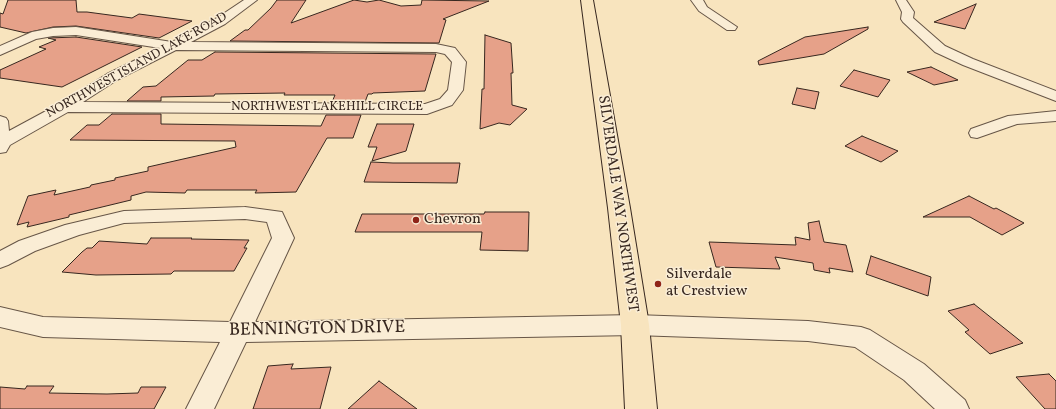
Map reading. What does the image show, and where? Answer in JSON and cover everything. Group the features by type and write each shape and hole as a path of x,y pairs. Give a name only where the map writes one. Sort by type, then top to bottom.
{"main road":[{"name":"SILVERDALE WAY NORTHWEST","path":"587,0 619,208 634,324 641,409"}],"street":[{"name":"NORTHWEST ISLAND LAKE ROAD","path":"1,145 112,77 221,21 251,0"},
{"path":"697,0 703,9 731,27"},
{"path":"902,0 908,12 907,19 940,49 968,62 1056,96"},
{"name":"NORTHWEST LAKEHILL CIRCLE","path":"0,51 32,36 53,32 76,31 174,46 436,48 450,51 459,62 455,90 446,102 427,109 65,107"},
{"path":"977,133 1014,119 1056,116"},
{"path":"0,121 1,145"},
{"path":"0,260 27,246 72,230 124,217 245,213 275,217 283,238 200,409"},
{"name":"BENNINGTON DRIVE","path":"0,317 43,327 238,332 634,324 808,331 861,337 914,372 955,409"}],"building":[{"path":"8,0 76,0 77,12 132,18 139,14 192,21 159,38 76,26 53,27 26,33 0,27 0,13 3,14"},
{"path":"277,0 306,0 291,23 354,0 367,2 379,0 401,6 421,5 422,0 489,1 443,19 446,20 439,43 230,41 245,30 248,30 271,8"},
{"path":"976,4 965,29 934,22"},
{"path":"868,27 868,29 824,54 759,65 758,61 805,37"},
{"path":"485,35 511,43 513,73 511,73 512,105 527,109 510,125 499,123 480,129 482,89 484,89"},
{"path":"76,37 142,47 62,87 0,78 0,70 46,49 39,47 56,40 48,38"},
{"path":"215,52 436,54 425,91 373,93 368,94 365,102 332,102 335,95 284,95 285,93 215,94 214,96 161,97 161,101 127,101 143,87 156,86 188,60 202,60"},
{"path":"931,67 958,80 934,85 907,72"},
{"path":"854,70 890,80 878,97 840,86"},
{"path":"797,88 819,92 815,109 792,104"},
{"path":"112,114 161,114 161,124 321,126 326,115 361,115 353,138 327,138 296,192 255,193 257,190 187,190 185,193 146,192 131,196 131,200 69,215 69,217 27,227 29,222 17,225 28,196 56,190 54,195 90,187 91,185 115,180 115,178 148,171 148,167 236,147 235,141 70,140 87,125 99,125"},
{"path":"377,124 414,124 406,151 372,161 377,147 368,147"},
{"path":"862,136 898,151 881,162 845,146"},
{"path":"371,162 460,163 457,183 364,182"},
{"path":"969,196 1024,223 1002,235 970,217 923,217"},
{"path":"485,212 529,212 528,251 480,250 482,232 355,232 362,214 484,214"},
{"path":"819,221 824,242 846,245 853,272 829,268 830,273 814,270 813,263 775,257 780,269 716,267 709,242 796,245 795,237 810,240 808,223"},
{"path":"151,238 249,240 244,248 247,248 234,271 174,271 171,274 96,275 62,272 82,252 87,248 92,248 99,241 147,244"},
{"path":"871,256 931,277 928,296 866,274"},
{"path":"974,304 1023,343 990,354 965,332 969,330 948,311"},
{"path":"293,364 291,369 331,367 320,409 253,409 268,366"},
{"path":"1049,374 1056,381 1056,409 1045,409 1016,377"},
{"path":"379,381 417,409 348,409"},
{"path":"27,386 54,386 49,393 107,394 138,393 141,387 166,387 154,409 0,409 0,387 25,389"}],"place":[{"name":"Chevron","path":"416,220"},
{"name":"Silverdale at Crestview","path":"658,284"}]}
